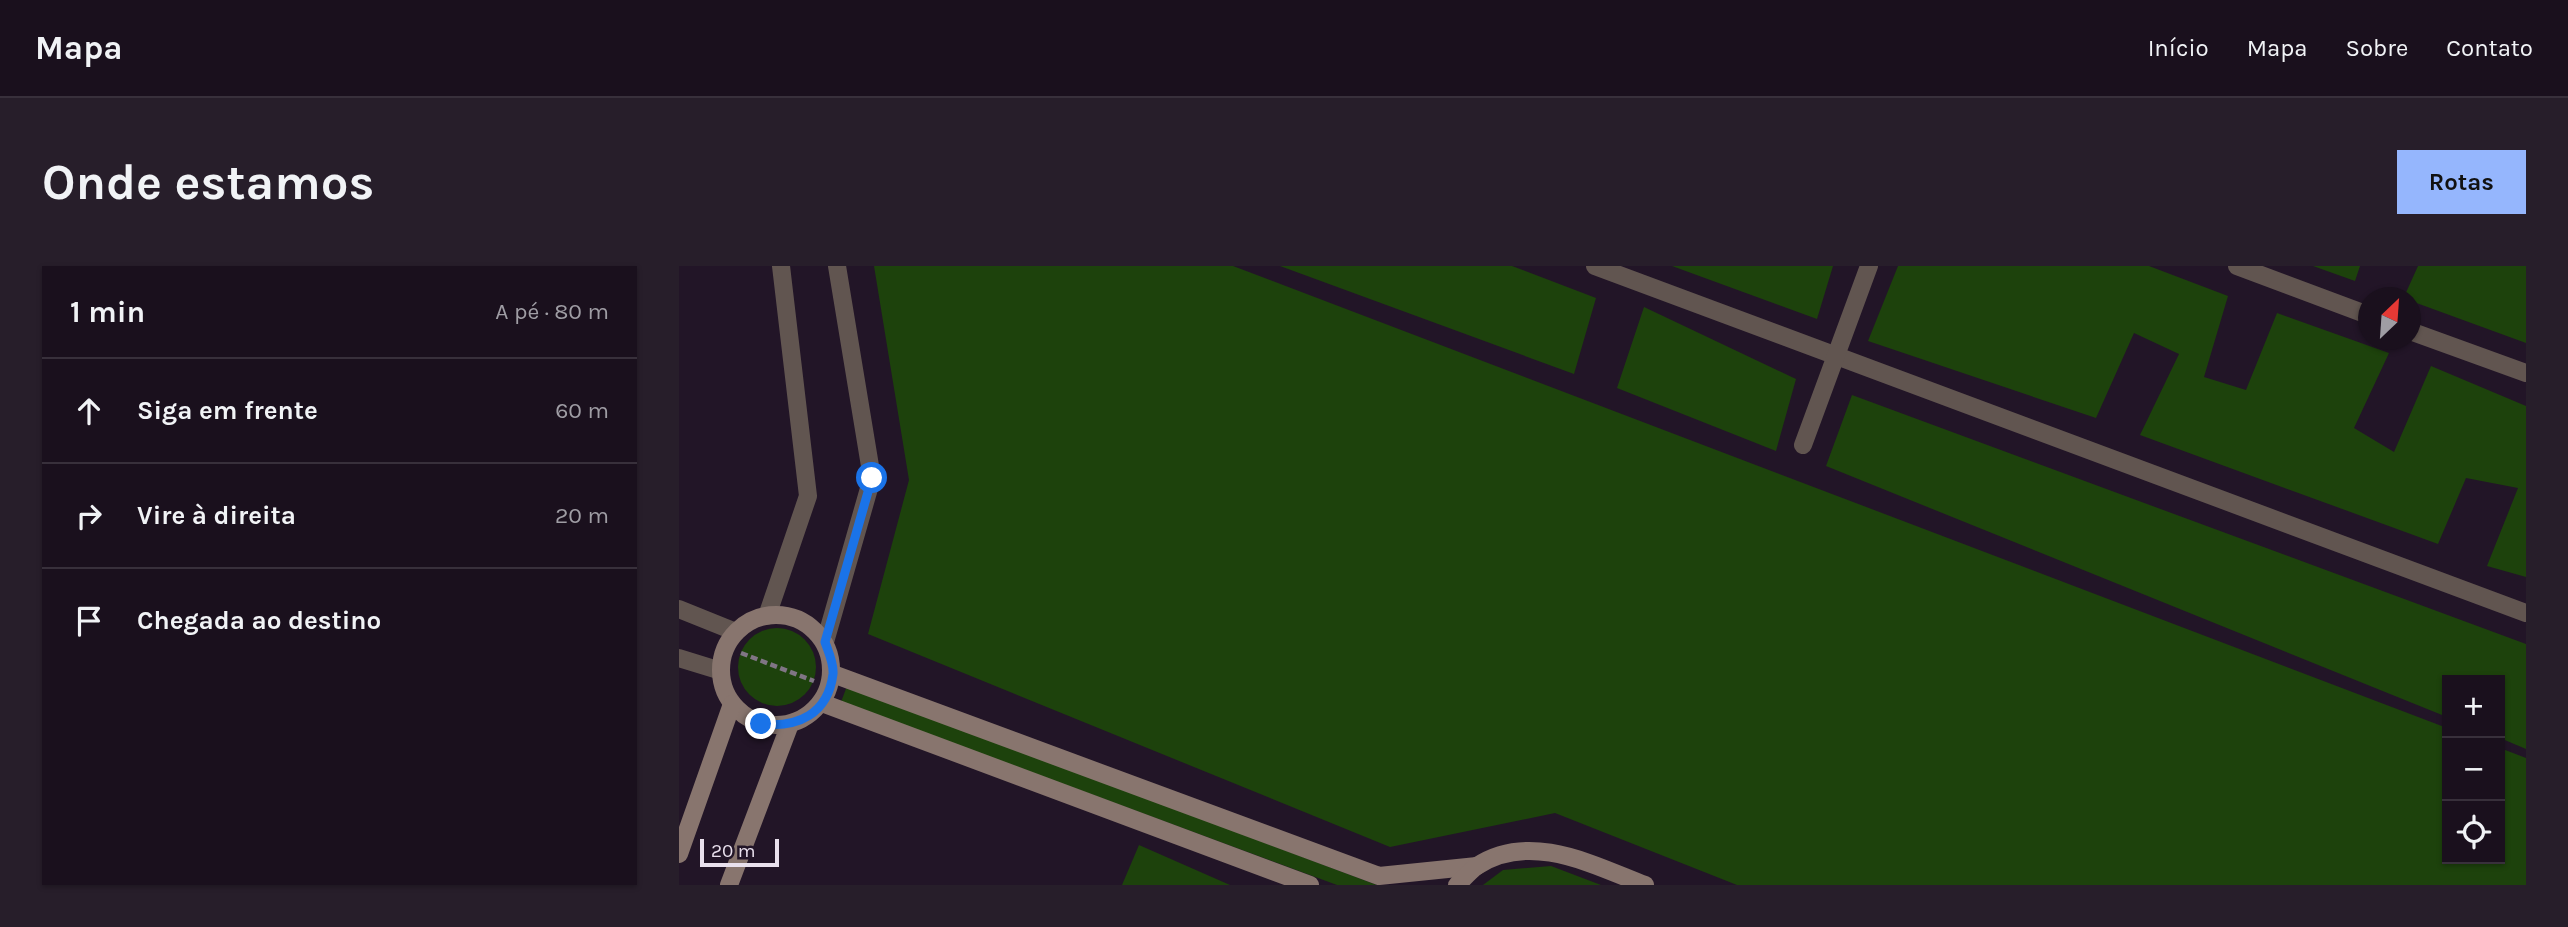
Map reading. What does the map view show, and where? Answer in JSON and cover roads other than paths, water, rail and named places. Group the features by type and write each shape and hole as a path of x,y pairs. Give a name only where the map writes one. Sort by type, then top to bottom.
{"street":[{"path":"767,616 808,496 781,266"},
{"path":"825,642 872,478 837,266"},
{"path":"1595,266 2526,613"},
{"path":"1803,444 1869,266"},
{"path":"2237,266 2358,311"},
{"path":"2421,335 2526,373"},
{"path":"679,609 736,632"},
{"path":"767,616 795,618 811,627 825,642 833,674 822,703 815,711 799,722 781,726 761,724 745,717 732,704 723,689 720,671 723,653 736,632 743,625 767,616"},
{"path":"679,658 720,671"},
{"path":"833,674 1379,876 1477,866"},
{"path":"822,703 1310,885"},
{"path":"679,854 732,704"},
{"path":"729,885 790,724"},
{"path":"1457,885 1477,866 1505,853 1536,850 1566,856 1645,885"}]}
